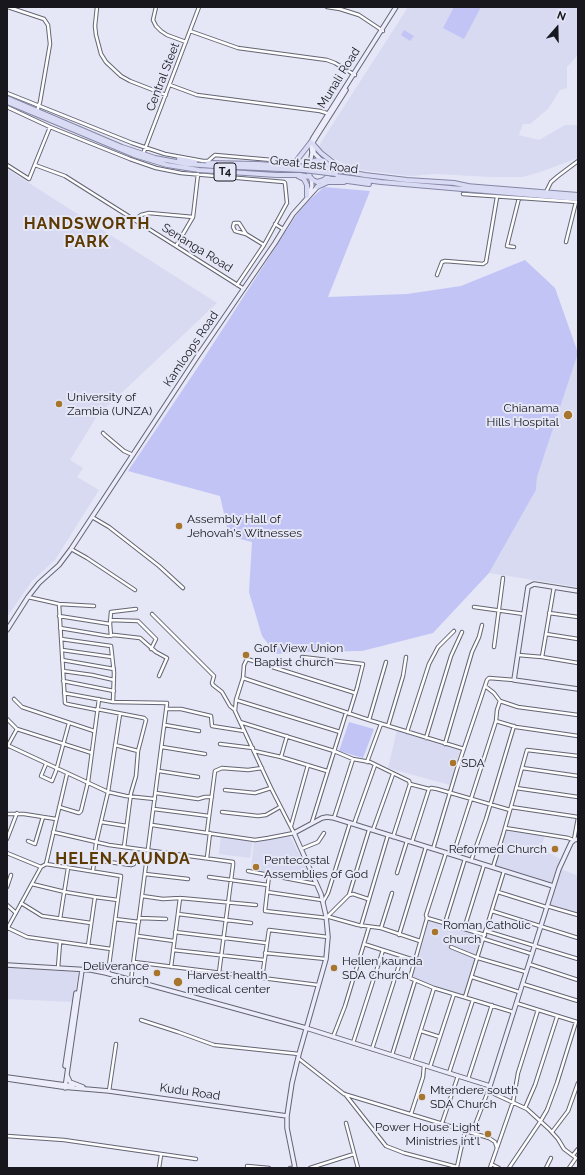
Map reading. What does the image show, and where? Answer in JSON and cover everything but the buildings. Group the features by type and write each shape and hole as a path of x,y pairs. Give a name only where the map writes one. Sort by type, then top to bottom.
{"main road":[{"name":"Munali Road","path":"310,164 312,153 311,143 397,7"},
{"name":"Great East Road","path":"7,98 38,108 142,156"},
{"name":"Great East Road","path":"7,102 142,156 156,159 187,164 303,171 577,201"},
{"path":"310,178 315,181 324,180 329,172 328,165 314,152 311,143"},
{"path":"291,166 311,143"},
{"path":"311,143 321,153 345,171"},
{"name":"Great East Road","path":"156,159 168,158 203,163 291,166 303,166 310,164"},
{"name":"Great East Road","path":"156,159 167,165 199,170 295,175 310,178"},
{"path":"308,196 312,186 308,169 310,164 314,161 321,160"},
{"name":"Great East Road","path":"328,165 334,170 407,180 454,183 469,188 578,195"},
{"path":"295,175 301,177 306,182 308,196"},
{"name":"Great East Road","path":"324,180 340,179 352,182 454,191 469,188"},
{"name":"Kamloops Road","path":"7,630 28,597 39,583 58,565 71,549 197,357 244,290 295,210 324,180"},
{"path":"317,187 328,182 352,182"},
{"path":"578,591 534,584 527,588 514,680 578,689"},
{"path":"295,1168 287,1128 287,1116 298,1056 326,960 328,937 327,917 323,901 294,832 312,822 324,818 334,818 553,886"},
{"path":"7,965 95,970 108,973 306,1028 490,1086 553,886 564,855 575,840"},
{"path":"64,1086 80,970"},
{"path":"64,1086 80,970"},
{"path":"67,1073 70,1082 90,1090"},
{"name":"Kudu Road","path":"7,1078 287,1116"}],"street":[{"path":"8,7 44,19 48,22 50,44 38,108"},
{"path":"97,7 95,22 96,35 98,45 106,62 121,76 130,81 166,95"},
{"path":"156,7 153,20 156,26 167,35 186,42"},
{"name":"Central Steet","path":"140,162 199,7"},
{"path":"327,7 354,13 382,31"},
{"path":"190,31 238,48 327,60 335,63 354,75"},
{"path":"170,85 197,95 320,111 330,114"},
{"path":"7,93 38,108 145,148 203,162 208,161 213,156 217,155 296,162"},
{"path":"7,107 50,127 140,162 170,171 284,182 287,203 264,245 237,285"},
{"path":"7,165 29,179 50,127"},
{"path":"545,193 551,182 578,161"},
{"name":"Senanga Road","path":"35,165 65,176 244,290"},
{"path":"176,246 193,217 198,174"},
{"path":"464,194 577,201 566,242"},
{"path":"437,275 442,262 445,261 483,264 486,262 497,197"},
{"path":"514,247 507,246 519,198"},
{"path":"134,220 141,215 149,213 193,217"},
{"path":"246,234 239,223 234,223 233,227 235,231 246,234 264,245"},
{"path":"275,224 284,229"},
{"path":"103,433 120,448 133,455"},
{"path":"92,517 109,527 159,566 183,588"},
{"path":"71,549 135,590"},
{"path":"494,647 503,578"},
{"path":"542,657 554,587"},
{"path":"28,597 59,604 94,606"},
{"path":"59,604 63,682 66,704 144,718 146,720 138,751 136,776 131,797 124,847"},
{"path":"474,607 524,614"},
{"path":"111,636 111,612 136,609"},
{"path":"549,613 578,617"},
{"path":"152,614 214,676 212,683 213,685 222,692 230,706 235,710"},
{"path":"59,616 110,624"},
{"path":"110,620 138,621 156,639 151,649"},
{"path":"445,744 472,652 482,626"},
{"path":"60,628 111,636 140,638 151,649 167,658 159,676"},
{"path":"407,732 429,664 438,647 454,631"},
{"path":"426,738 451,656 462,632"},
{"path":"546,634 578,639"},
{"path":"61,639 111,646 114,669 113,702"},
{"path":"62,650 112,657"},
{"path":"518,655 578,663"},
{"path":"302,657 363,664 355,693 327,771 312,822"},
{"path":"388,726 403,676 406,657"},
{"path":"152,825 257,840 294,832 280,807 235,710 246,659 355,693"},
{"path":"62,660 114,669"},
{"path":"369,720 386,662"},
{"path":"63,671 114,680"},
{"path":"243,678 381,724 464,749"},
{"path":"433,849 484,686 489,678 514,680"},
{"path":"63,682 114,691"},
{"path":"484,686 494,693 500,701 518,707 578,715"},
{"path":"64,693 113,702 167,703 140,922 131,980"},
{"path":"14,699 22,708 94,731"},
{"path":"59,807 81,812 88,782 99,700"},
{"path":"236,700 340,732"},
{"path":"453,855 496,721 500,701"},
{"path":"166,709 181,709 211,716 212,726 245,731"},
{"path":"93,871 96,843 108,792 120,714"},
{"path":"7,719 17,728 92,753"},
{"path":"496,721 514,726 578,736"},
{"path":"240,722 334,751 353,759 367,762 409,782 410,784 450,792 510,809 578,818 575,840 505,828"},
{"path":"46,764 42,776 52,780 57,769 62,744 69,723"},
{"path":"367,762 381,724"},
{"path":"165,725 198,731"},
{"path":"471,861 514,726"},
{"path":"17,728 8,746 108,792 131,797 155,799"},
{"path":"281,757 287,736"},
{"path":"220,744 254,750 327,771"},
{"path":"115,745 138,751"},
{"path":"162,747 205,754"},
{"path":"493,868 527,750 578,756"},
{"path":"334,818 353,759"},
{"path":"290,827 308,765"},
{"path":"267,892 323,901 328,893 352,824 375,765"},
{"path":"207,858 209,816 215,773 217,769 248,770 262,768"},
{"path":"522,768 578,776"},
{"path":"158,771 198,776"},
{"path":"46,864 67,774"},
{"path":"327,917 349,895 392,774"},
{"path":"393,837 410,784"},
{"path":"225,790 255,793 271,788"},
{"path":"516,788 578,797"},
{"path":"412,843 429,789"},
{"path":"156,793 198,799 212,797"},
{"path":"222,812 258,816 266,815 280,807"},
{"path":"154,809 209,816"},
{"path":"7,814 17,813 56,819"},
{"path":"7,839 17,813"},
{"path":"28,841 35,844 43,817"},
{"path":"101,822 127,826"},
{"path":"53,832 96,843 233,862 234,865 219,973"},
{"path":"301,849 318,842 324,833"},
{"path":"361,926 388,835"},
{"path":"397,873 407,841"},
{"path":"399,934 426,847"},
{"path":"7,853 41,867"},
{"path":"446,853 426,915 427,918 409,977 415,982 513,1012"},
{"path":"94,860 131,865 134,864 136,859"},
{"path":"445,923 465,859"},
{"path":"108,973 121,876 46,864 41,867 7,929 24,936 111,949"},
{"path":"464,929 484,865"},
{"path":"60,919 68,868"},
{"path":"248,871 317,884"},
{"path":"465,997 504,871"},
{"path":"145,874 188,879"},
{"path":"7,887 11,875"},
{"path":"269,875 264,910 266,912 327,917 361,926 381,928 420,942"},
{"path":"209,877 268,885"},
{"path":"32,884 65,892 118,900"},
{"path":"498,892 578,915"},
{"path":"381,928 392,893"},
{"path":"349,895 353,894 368,899"},
{"path":"142,896 163,899 180,898 256,905"},
{"path":"88,946 95,897"},
{"path":"171,967 180,898"},
{"path":"21,903 42,916 91,923"},
{"path":"7,905 16,912"},
{"path":"492,911 578,938"},
{"path":"178,914 251,923"},
{"path":"140,918 166,919"},
{"path":"427,918 485,934"},
{"path":"115,919 140,922"},
{"path":"333,1037 345,1006 370,927"},
{"path":"262,978 268,931 328,937"},
{"path":"486,931 578,959"},
{"path":"175,932 266,943"},
{"path":"138,936 174,941"},
{"path":"484,939 532,954"},
{"path":"58,969 60,942"},
{"path":"364,944 414,960"},
{"path":"450,947 478,958 526,972"},
{"path":"173,950 221,954 264,960"},
{"path":"352,1043 384,950"},
{"path":"265,953 326,960"},
{"path":"372,1049 402,956"},
{"path":"134,962 318,985"},
{"path":"528,964 578,980"},
{"path":"472,977 520,992"},
{"path":"392,1056 415,982"},
{"path":"522,984 578,1001"},
{"path":"410,1061 434,988"},
{"path":"430,1068 454,994"},
{"path":"449,1073 473,1000"},
{"path":"509,1168 540,1122 557,1083 577,1022 556,1017 516,1003"},
{"path":"468,1079 492,1005"},
{"path":"490,1168 513,1102 518,1073 538,1010"},
{"path":"525,1108 535,1085 556,1017"},
{"path":"141,1020 214,1045 298,1056 344,1094 381,1142 386,1146 404,1153 457,1168 465,1131"},
{"path":"421,1031 440,1037"},
{"path":"109,1091 116,1044"},
{"path":"411,1114 423,1077 424,1065"},
{"path":"442,1123 458,1076"},
{"path":"552,1132 568,1111 578,1083"},
{"path":"472,1133 490,1086"},
{"path":"488,1091 525,1108 552,1132 563,1148 576,1158 569,1168"},
{"path":"344,1094 472,1133 493,1141 497,1148"},
{"path":"346,1123 358,1168"},
{"path":"7,1136 61,1140 196,1159"},
{"path":"573,1155 578,1149"},
{"path":"310,1168 354,1154"},
{"path":"159,1168 161,1155"},
{"path":"546,1168 551,1158"},
{"path":"491,1164 499,1168"},
{"path":"247,1166 268,1168"},
{"path":"290,1168 295,1168"}],"shaded area":[{"path":"408,7 578,7 578,55 567,67 567,88 560,90 548,109 530,124 523,124 519,135 539,140 565,125 578,125 578,158 523,177 436,174 410,176 354,169 322,152 319,148 320,144"},
{"path":"454,7 481,7 464,39 443,28"},
{"path":"404,30 414,36 410,41 401,35"},
{"name":"University of Zambia (UNZA)","path":"7,169 217,303 97,416 70,460 83,468 77,477 99,490 55,560 32,581 7,617"},
{"path":"324,187 370,191 328,297 407,294 461,286 525,260 555,288 578,353 537,477 536,490 489,573 433,633 362,651 276,654 262,636 249,592 252,542 229,536 220,496 128,471 202,361 297,214 306,203"},
{"name":"Chianama Hills Hospital","path":"578,352 578,587 489,573 536,490 537,477"},
{"path":"349,722 374,729 363,758 339,751"},
{"path":"397,730 460,750 450,785 388,768"},
{"path":"505,828 546,834 540,848 562,860 559,868 578,876 577,913 547,904 553,886 492,867"},
{"path":"221,834 253,839 250,858 219,854"},
{"path":"290,836 311,879 251,870 254,841"},
{"path":"428,917 484,933 465,996 410,978 412,960"},
{"path":"7,967 78,972 74,1002 7,999"}],"place":[{"name":"University of Zambia (UNZA)","path":"59,404"},
{"name":"Chianama Hills Hospital","path":"568,415"},
{"name":"Assembly Hall of Jehovah's Witnesses","path":"179,526"},
{"name":"Golf View Union Baptist church","path":"246,655"},
{"name":"SDA","path":"453,763"},
{"name":"Reformed Church","path":"555,849"},
{"name":"Pentecostal Assemblies of God","path":"256,867"},
{"name":"Roman Catholic church","path":"435,932"},
{"name":"Hellen kaunda SDA Church","path":"334,968"},
{"name":"Deliverance church","path":"157,973"},
{"name":"Harvest health medical center","path":"178,982"},
{"name":"Mtendere south SDA Church","path":"422,1097"},
{"name":"Power House Light Ministries int'l","path":"488,1134"}],"district":[{"name":"HANDSWORTH PARK","path":"87,233"},
{"name":"HELEN KAUNDA","path":"123,859"}]}
